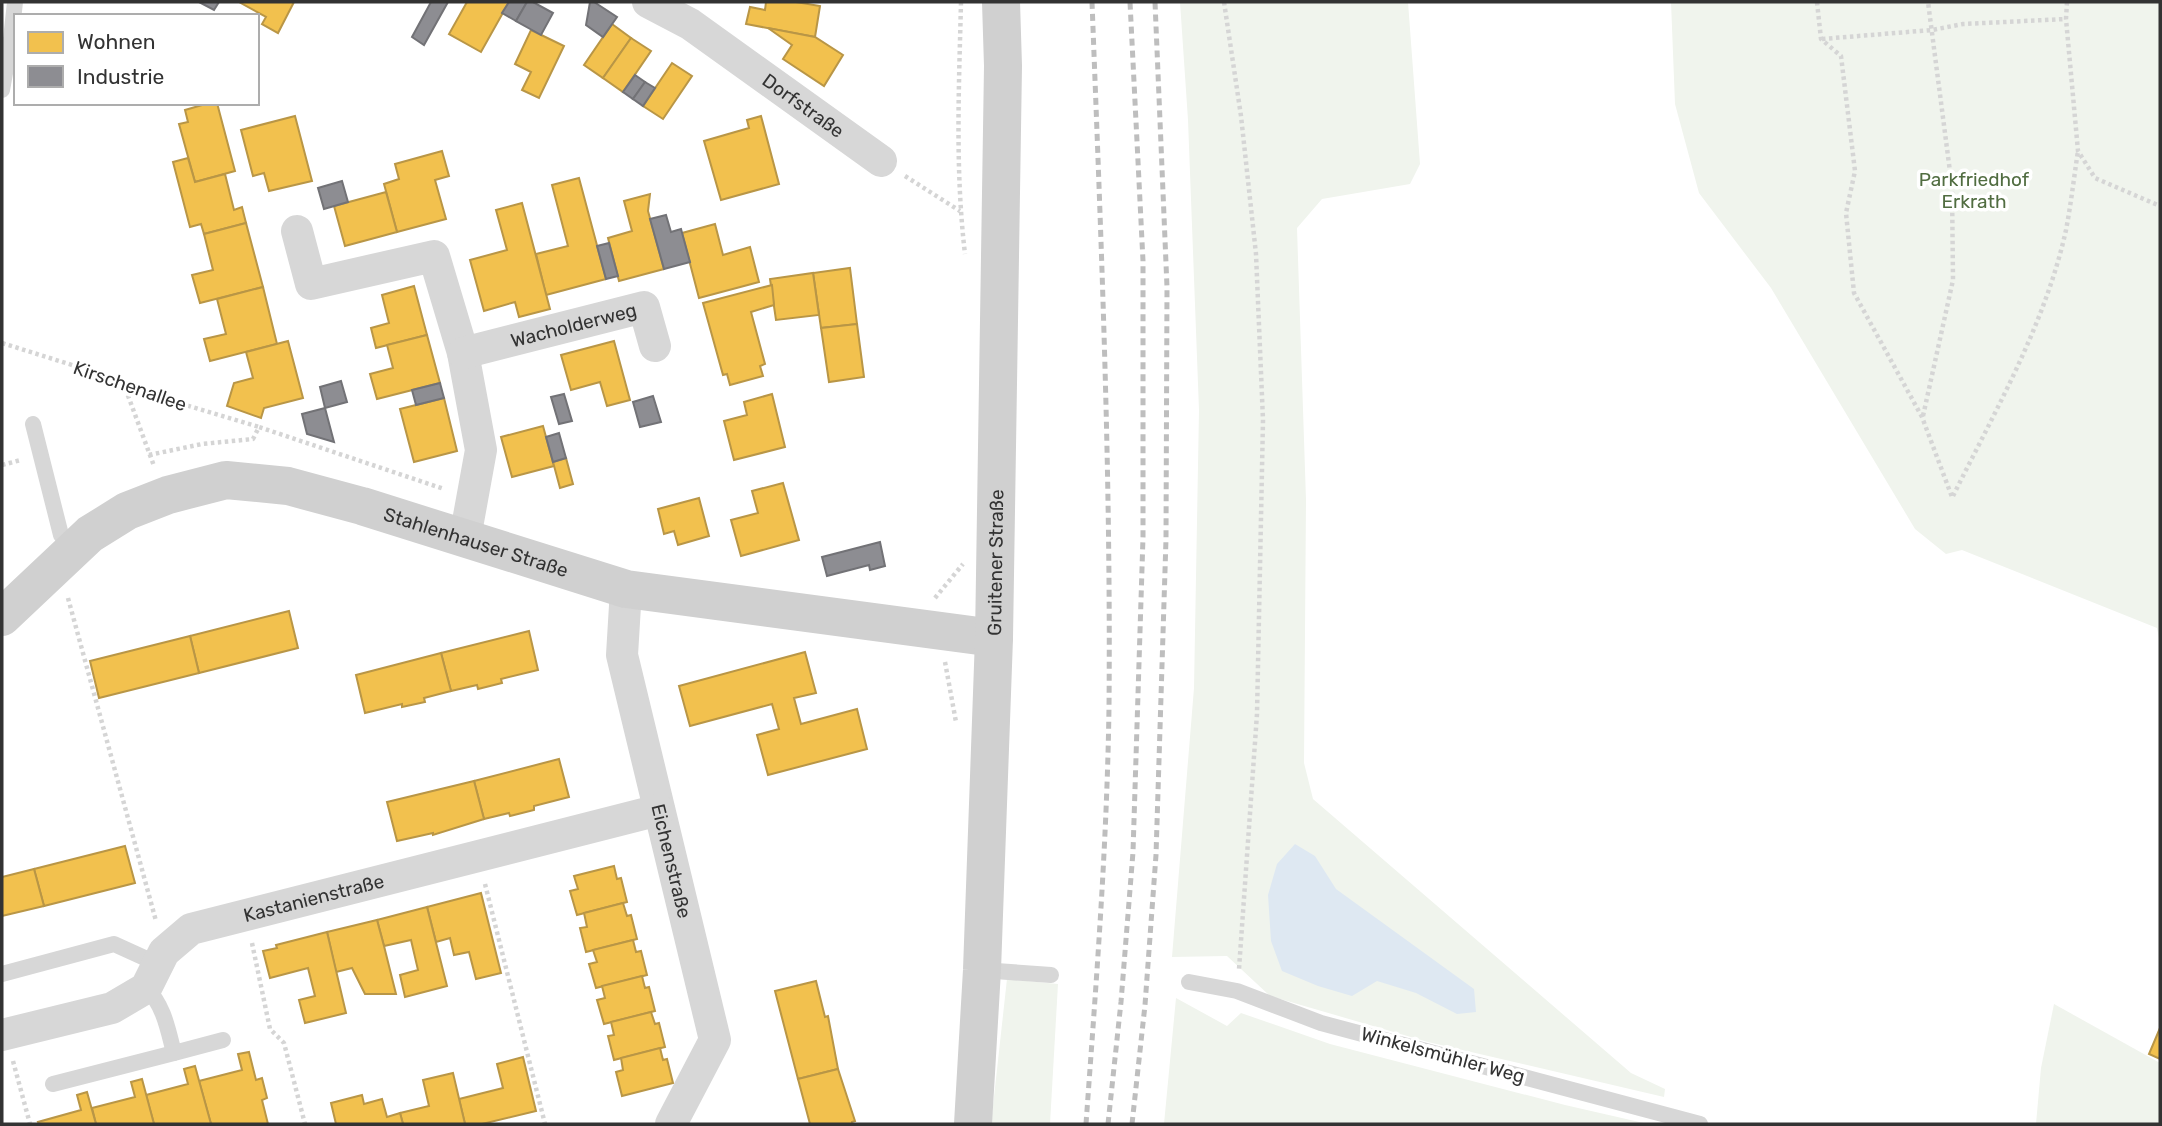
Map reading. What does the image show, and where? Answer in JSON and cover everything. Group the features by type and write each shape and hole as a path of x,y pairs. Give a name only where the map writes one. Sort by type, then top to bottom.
{"main road":[{"name":"Gruitener Straße","path":"973,1124 982,970 994,638 1003,66 1001,2"},
{"name":"Stahlenhauser Straße","path":"2,617 90,534 127,511 168,495 226,480 288,486 362,506 626,589 939,633 994,638"}],"street":[{"name":"Dorfstraße","path":"648,2 693,13 881,161"},
{"path":"297,231 311,284 434,256 463,353 481,450 465,538"},
{"name":"Wacholderweg","path":"463,353 644,307 655,346"},
{"name":"Eichenstraße","path":"626,589 622,655 715,1040 663,1122"},
{"name":"Kastanienstraße","path":"4,1034 112,1008 156,968 191,929 659,810"}],"lane":[{"path":"2,90 15,2"},
{"path":"33,424 61,535 62,560"},
{"path":"2,974 114,944 156,968 156,998 174,1053"},
{"path":"982,970 1051,975"},
{"name":"Winkelsmühler Weg","path":"1189,982 1237,991 1321,1023 1700,1124"},
{"path":"52,1084 223,1040"}],"path":[{"path":"961,2 958,149 960,211 966,267"},
{"path":"1224,2 1241,116 1256,254 1263,420 1257,714 1237,991"},
{"path":"1817,2 1821,39 1841,56 1855,171 1846,213 1854,293 1922,417 1952,497 2029,341 2066,231 2078,151 2066,19 2067,2"},
{"path":"1922,417 1954,280 1952,187 1928,2"},
{"path":"1821,39 1932,30 1963,24 2066,19"},
{"path":"2078,151 2095,178 2160,206"},
{"path":"881,161 960,211"},
{"name":"Kirschenallee","path":"2,343 123,381 172,401 259,427"},
{"path":"123,381 149,455"},
{"path":"957,725 935,598 970,555"},
{"path":"62,560 63,581 156,968"},
{"path":"478,856 545,1124"},
{"path":"246,914 270,1029 284,1043 305,1124"},
{"path":"4,1034 30,1124"}],"green space":[{"path":"1180,2 1408,2 1420,164 1410,184 1322,199 1297,228 1306,500 1304,763 1313,799 1631,1073 1665,1089 1664,1097 1428,1042 1270,996 1227,956 1172,957 1194,688 1199,410 1188,120"},
{"name":"Parkfriedhof Erkrath","path":"1671,2 2160,2 2160,643 2157,628 1962,550 1946,554 1915,529 1771,288 1699,193 1675,104"},
{"path":"1007,979 1058,984 1050,1124 991,1124"},
{"path":"1176,998 1227,1026 1241,1013 1330,1044 1648,1124 1164,1124"},
{"path":"2054,1004 2160,1063 2160,1124 2036,1124 2041,1068"}],"shaded area":[{"path":"1295,844 1315,856 1336,889 1474,989 1476,1012 1457,1014 1416,993 1377,981 1352,996 1282,971 1271,941 1268,895 1277,864"}],"building: Wohnen":[{"path":"239,2 294,2 278,33 262,24 266,17"},
{"path":"467,2 509,2 481,52 449,34"},
{"path":"766,2 796,2 820,6 815,37 746,24 750,7 765,10"},
{"path":"612,24 631,38 603,78 584,65"},
{"path":"768,28 815,37 843,55 824,86 783,59 792,45"},
{"path":"531,30 564,46 539,98 522,90 531,72 515,64"},
{"path":"631,38 651,51 623,92 603,78"},
{"path":"672,63 692,76 663,119 643,106"},
{"path":"202,105 218,105 235,171 195,182 179,124 188,122 185,110"},
{"path":"295,116 312,181 269,191 264,173 253,176 241,130"},
{"path":"761,116 779,184 721,200 704,141 749,128 747,120"},
{"path":"442,151 449,176 435,180 446,219 397,232 384,184 399,179 395,164"},
{"path":"188,158 195,182 225,174 234,210 242,207 246,223 204,234 201,224 190,227 173,162"},
{"path":"579,178 606,279 546,295 536,254 568,246 552,185"},
{"path":"386,192 397,232 345,246 334,206"},
{"path":"650,194 648,211 664,269 619,281 608,238 632,231 624,201"},
{"path":"522,203 550,309 519,317 515,302 484,311 470,260 507,250 496,210"},
{"path":"246,223 263,287 200,303 192,275 213,270 204,234"},
{"path":"715,224 723,255 750,247 759,282 699,298 682,233"},
{"path":"850,268 857,324 821,328 813,273"},
{"path":"813,273 819,315 776,320 770,279"},
{"path":"772,285 774,305 751,312 765,364 760,366 763,376 730,385 727,374 723,375 703,303"},
{"path":"414,286 427,335 376,348 371,328 389,323 382,295"},
{"path":"263,287 277,344 210,361 204,339 226,334 217,299"},
{"path":"857,324 864,377 829,382 821,328"},
{"path":"427,335 440,383 377,399 370,374 393,368 387,345"},
{"path":"288,341 303,398 264,408 261,418 227,406 234,383 253,378 246,352"},
{"path":"614,341 630,400 607,406 600,382 571,390 561,355"},
{"path":"772,394 785,447 734,460 724,421 747,415 744,402"},
{"path":"444,398 457,451 414,462 400,409"},
{"path":"543,426 554,466 512,477 501,437"},
{"path":"566,458 573,484 560,488 553,462"},
{"path":"783,483 799,540 741,556 731,520 758,513 752,491"},
{"path":"699,498 709,536 678,545 674,531 664,534 658,509"},
{"path":"289,611 298,648 199,673 190,636"},
{"path":"529,631 538,670 501,679 502,683 478,689 477,685 451,691 441,653"},
{"path":"190,636 199,673 99,698 90,661"},
{"path":"805,652 816,693 794,698 801,724 857,709 867,749 768,775 757,735 779,729 772,704 690,726 679,686"},
{"path":"441,653 451,691 424,698 425,702 402,707 402,704 365,713 356,675"},
{"path":"559,759 569,797 534,806 534,810 484,819 474,781"},
{"path":"474,781 484,819 433,835 397,841 387,802"},
{"path":"125,846 135,883 44,906 34,869"},
{"path":"614,866 617,879 621,878 627,902 577,915 570,891 578,889 574,876"},
{"path":"34,869 44,906 2,916 2,877"},
{"path":"481,893 501,973 476,979 469,952 454,955 450,938 436,942 427,907"},
{"path":"623,903 627,916 631,915 637,939 586,952 580,928 587,927 584,913"},
{"path":"427,907 447,986 405,997 400,975 418,970 411,940 384,946 377,920"},
{"path":"377,920 396,994 365,994 352,968 336,972 327,932"},
{"path":"327,932 346,1013 305,1023 299,1000 315,996 308,968 270,978 263,951"},
{"path":"633,940 636,952 641,951 647,975 596,988 589,964 597,962 593,950"},
{"path":"642,976 645,988 649,987 655,1011 604,1024 597,1000 605,998 602,986"},
{"path":"816,981 825,1017 828,1016 838,1069 798,1079 775,991"},
{"path":"651,1012 655,1024 659,1023 665,1047 614,1060 608,1036 614,1035 611,1022"},
{"path":"2160,1028 2160,1059 2149,1054"},
{"path":"660,1048 663,1060 667,1059 673,1083 622,1096 616,1072 623,1070 621,1058"},
{"path":"249,1052 256,1080 262,1078 267,1098 262,1100 268,1124 211,1124 199,1081 242,1070 238,1054"},
{"path":"523,1057 536,1111 482,1124 465,1124 459,1099 503,1088 497,1064"},
{"path":"195,1066 211,1124 154,1124 146,1095 188,1084 184,1069"},
{"path":"838,1069 855,1121 852,1124 810,1124 798,1079"},
{"path":"453,1073 465,1124 403,1124 400,1113 429,1106 423,1080"},
{"path":"142,1079 154,1124 96,1124 92,1108 135,1097 131,1082"},
{"path":"87,1092 96,1124 39,1124 38,1122 81,1110 77,1095"},
{"path":"362,1095 364,1104 382,1099 387,1117 400,1113 403,1124 336,1124 331,1103"}],"building: Industrie":[{"path":"199,2 219,2 214,10"},
{"path":"431,2 448,2 424,45 412,37"},
{"path":"509,2 527,2 516,21 502,13"},
{"path":"527,2 533,2 553,13 541,35 516,21"},
{"path":"590,2 617,17 603,37 586,25"},
{"path":"635,75 645,82 633,99 623,92"},
{"path":"645,82 655,88 643,106 633,99"},
{"path":"342,181 348,202 324,209 318,188"},
{"path":"666,215 671,232 681,229 690,262 664,269 650,219"},
{"path":"609,243 618,276 606,279 597,246"},
{"path":"341,381 347,402 325,408 320,387"},
{"path":"440,383 444,398 416,405 412,390"},
{"path":"564,394 572,421 559,424 551,397"},
{"path":"653,396 661,422 640,427 633,402"},
{"path":"325,408 334,442 307,434 302,414"},
{"path":"559,433 566,458 553,462 546,437"},
{"path":"880,542 885,566 870,570 869,565 827,576 822,557"}],"railway":[{"path":"1086,1124 1103,863 1109,707 1107,443 1092,2"},
{"path":"1108,1124 1133,852 1143,537 1143,261 1130,2"},
{"path":"1132,1124 1145,1005 1156,855 1166,539 1167,287 1155,2"}]}
